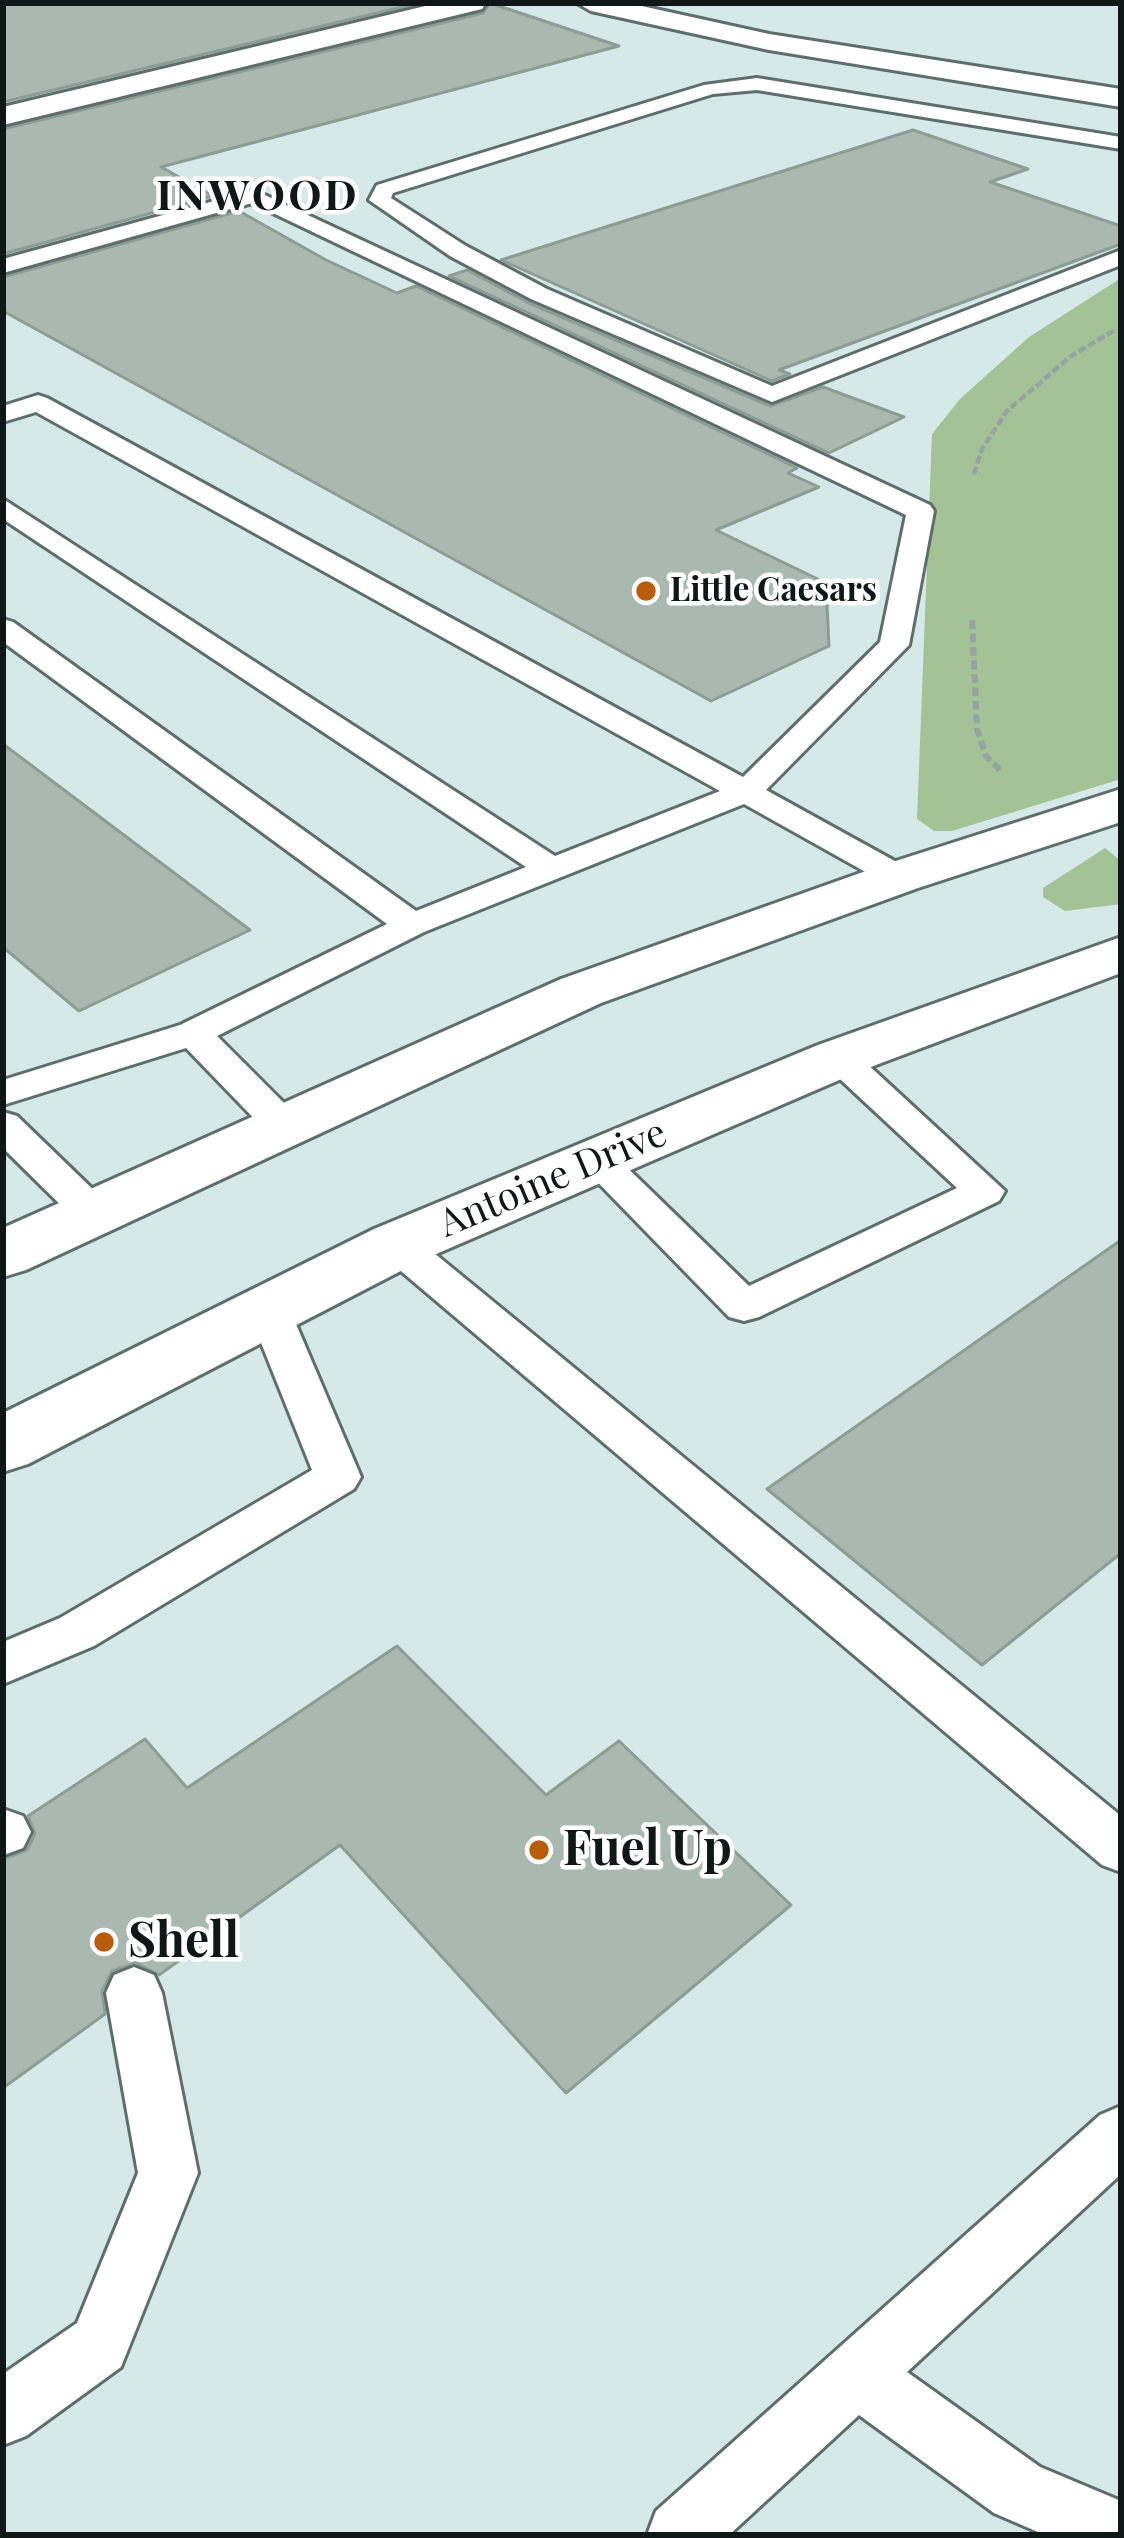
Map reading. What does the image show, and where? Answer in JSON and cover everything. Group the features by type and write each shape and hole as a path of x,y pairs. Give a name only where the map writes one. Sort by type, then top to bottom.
{"main road":[{"path":"3,116 472,3"},
{"path":"591,3 769,42 1121,98"},
{"path":"3,1254 580,991 899,877 1121,805"},
{"name":"Antoine Drive","path":"3,1445 397,1245 839,1058 1121,954"}],"lane":[{"path":"1121,143 757,84 711,89 384,189 380,200 458,251 539,294 772,395 1121,257"},
{"path":"3,266 254,196 920,511 894,645 746,792 412,925 193,1033 3,1093"},
{"path":"3,414 38,404 899,877"},
{"path":"3,507 552,869"},
{"path":"3,628 412,925"},
{"path":"193,1033 284,1126"},
{"path":"596,1160 744,1306 986,1191 839,1058"},
{"path":"3,1125 93,1213"},
{"path":"397,1245 1121,1848"},
{"path":"3,1664 77,1632 338,1478 268,1310"},
{"path":"3,2413 99,2345 168,2174 134,1994"},
{"path":"680,2535 1121,2135"},
{"path":"857,2375 1017,2490 1121,2534"}],"path":[{"path":"969,489 982,448 1007,412 1071,356 1121,326"},
{"path":"971,601 977,729 986,756 1014,784"}],"green space":[{"path":"1121,278 1121,779 952,831 934,831 917,819 932,434 960,399 1029,337"},
{"path":"1105,848 1121,861 1121,904 1065,911 1043,897 1043,888"}],"building":[{"path":"3,3 419,3 3,102"},
{"path":"490,3 619,46 161,167 213,196 3,254 3,129 483,13"},
{"path":"913,130 1028,169 990,182 1121,226 1121,244 779,370 790,374 772,381 501,260"},
{"path":"239,211 397,293 416,286 797,468 788,473 819,487 716,530 826,583 829,646 711,701 3,311 3,277"},
{"path":"467,270 529,303 770,406 823,387 904,417 829,453 449,276"},
{"path":"3,744 250,930 79,1011 3,947"},
{"path":"1121,1240 1121,1553 982,1665 767,1489"},
{"name":"Fuel Up","path":"397,1646 546,1795 619,1741 791,1905 566,2093 340,1845 159,1975 136,1963 112,1971 102,1991 105,2014 3,2088 3,1859 27,1850 35,1834 28,1816 145,1739 187,1788"}],"place":[{"name":"Little Caesars","path":"646,591"},
{"name":"Fuel Up","path":"539,1850"},
{"name":"Shell","path":"104,1942"}],"district":[{"name":"INWOOD","path":"258,197"}]}
